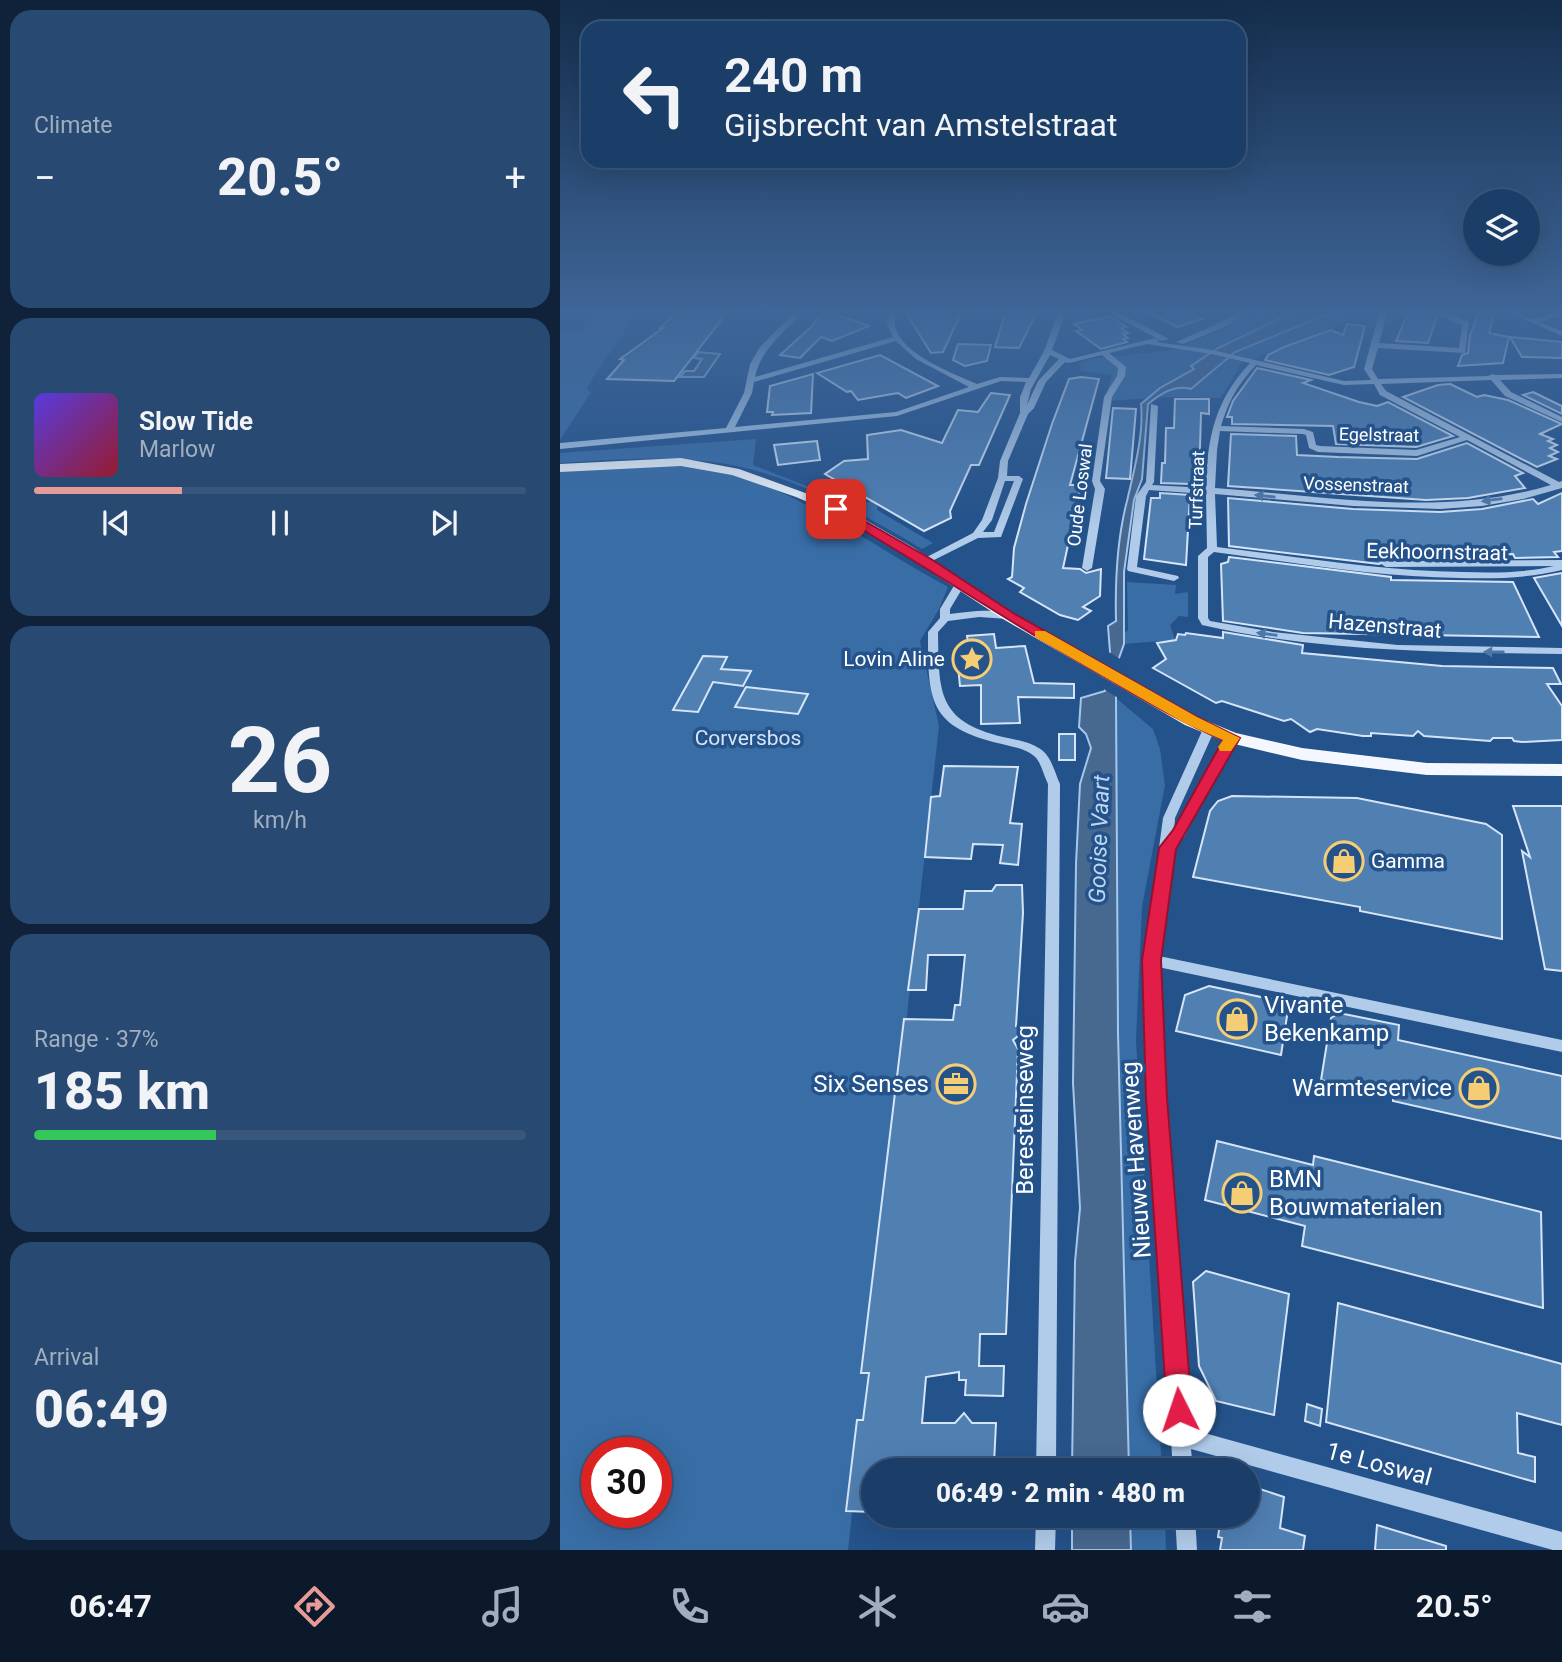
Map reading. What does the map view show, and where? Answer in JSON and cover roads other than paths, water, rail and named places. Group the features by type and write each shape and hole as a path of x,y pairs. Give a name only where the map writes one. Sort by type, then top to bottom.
{"main road":[{"path":"560,468 681,462 735,472 836,509 926,561 1008,616 1133,688 1209,729 1232,738 1302,754 1427,769 1562,770"}],"street":[{"path":"729,431 749,382"},
{"path":"967,382 976,387"},
{"path":"560,446 897,414 990,382"},
{"path":"1024,413 1021,405 1030,382"},
{"path":"926,561 976,535 987,520 1002,478 1004,461 1024,413 1030,408 1041,382"},
{"name":"Oude Loswal","path":"1087,568 1100,489 1096,481 1108,397 1117,382"},
{"name":"Turfstraat","path":"1206,623 1203,618 1203,556 1212,549 1211,467 1221,410 1236,382"},
{"path":"1373,382 1390,398 1561,485"},
{"path":"1498,382 1508,394 1562,420"},
{"path":"1154,406 1147,487 1141,496 1132,569 1174,578"},
{"name":"Egelstraat","path":"1218,429 1304,432 1310,434 1312,446 1318,449 1412,453 1428,451 1465,438"},
{"path":"976,535 998,535 1019,479 1002,478"},
{"name":"Vossenstraat","path":"1147,487 1323,501 1436,504 1490,500 1561,485"},
{"name":"Eekhoornstraat","path":"1212,549 1313,562 1348,570 1432,574 1512,573 1562,565"},
{"path":"960,584 945,609 945,618 979,614 1008,616"},
{"name":"Beresteinseweg","path":"945,618 933,632 933,669 940,705 957,727 980,737 1017,744 1040,754 1054,784 1046,1458"},
{"name":"Hazenstraat","path":"1206,623 1273,635 1398,648 1562,651"},
{"name":"Nieuwe Havenweg","path":"1182,1458 1156,1098 1152,960 1169,818 1209,729"},
{"name":"Nieuwe Havenweg","path":"1167,848 1214,781 1232,738"},
{"path":"1152,960 1562,1046"},
{"name":"1e Loswal","path":"1181,1436 1562,1542"},
{"path":"1045,1550 1046,1528"},
{"path":"1186,1528 1187,1550"}],"water":[{"name":"Gooise Vaart","path":"1170,382 1199,382 1191,389 1174,389 1148,404 1142,479 1134,500 1124,572 1124,644 1119,658 1116,698 1118,1033 1129,1458 1072,1458 1075,1262 1080,1208 1073,1083 1076,864 1080,784 1091,748 1086,734 1079,727 1081,698 1105,691 1110,652 1108,626 1116,621 1119,545 1140,440 1141,404"},
{"path":"1072,1528 1130,1528 1131,1550 1072,1550"}],"place":[{"name":"Lovin Aline","path":"972,659"},
{"name":"Gamma","path":"1344,861"},
{"name":"Vivante Bekenkamp","path":"1237,1019"},
{"name":"Six Senses","path":"956,1084"},
{"name":"Warmteservice","path":"1479,1088"},
{"name":"BMN Bouwmaterialen","path":"1242,1193"}],"park label":[{"name":"Corversbos","path":"748,738"}]}
